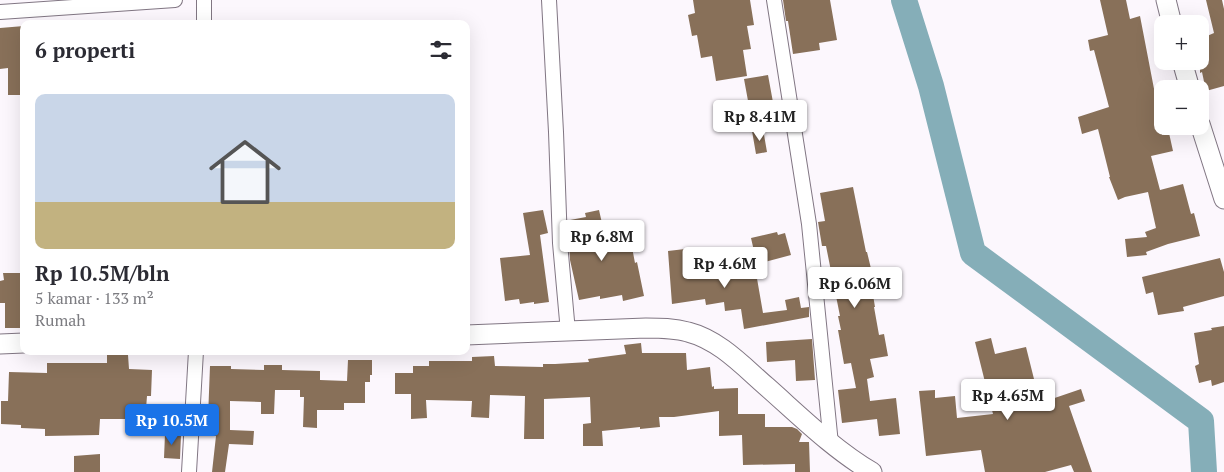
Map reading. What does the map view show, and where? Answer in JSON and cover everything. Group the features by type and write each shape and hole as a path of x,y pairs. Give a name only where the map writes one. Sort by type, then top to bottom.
{"main road":[{"path":"1166,0 1170,15"},
{"path":"1204,135 1224,199"},
{"path":"470,335 646,328 668,328 689,332 714,343 733,357 831,444 872,472"},
{"path":"0,344 20,343"}],"street":[{"path":"0,12 175,0"},
{"path":"204,0 204,20"},
{"path":"549,0 560,243 568,332"},
{"path":"774,0 809,224 831,444"},
{"path":"189,472 196,355"}],"building":[{"path":"693,0 750,0 754,25 747,26 751,49 743,50 747,76 716,81 712,56 701,58 697,35 692,36 688,15 695,13"},
{"path":"783,0 830,0 837,40 819,43 820,50 793,54"},
{"path":"1100,0 1126,0 1130,19 1140,16 1154,89 1154,135 1169,135 1173,151 1151,156 1160,190 1183,184 1191,214 1194,213 1200,236 1168,244 1146,252 1147,255 1127,257 1125,239 1147,237 1145,232 1156,228 1148,192 1118,200 1109,177 1098,129 1082,134 1078,117 1109,107 1094,50 1090,51 1088,40 1108,35"},
{"path":"1206,0 1222,0 1224,9 1224,86 1209,90 1209,80 1204,80 1200,70 1209,70 1209,35 1214,33"},
{"path":"20,26 20,95 8,95 8,68 0,69 0,28"},
{"path":"768,75 777,124 753,128 744,79"},
{"path":"763,129 767,152 756,154 752,131"},
{"path":"853,187 866,252 874,281 877,281 879,294 873,295 879,335 884,334 888,356 870,359 874,377 867,379 870,401 896,398 900,434 879,436 877,419 842,423 838,390 856,388 851,363 844,364 838,330 841,330 838,316 840,316 826,246 822,246 818,222 825,221 820,193"},
{"path":"543,210 548,233 540,235 549,302 520,304 519,299 505,301 500,258 530,255 523,213"},
{"path":"599,210 607,245 631,242 644,296 623,301 622,295 600,299 600,296 579,300 570,260 569,242 574,241 570,220 586,217 585,213"},
{"path":"777,232 778,235 785,233 791,255 757,264 751,238"},
{"path":"685,249 685,256 699,254 700,259 719,257 721,273 755,267 763,313 787,310 785,300 799,297 801,308 809,307 809,317 744,329 741,309 725,311 724,302 706,305 705,299 672,304 668,251"},
{"path":"1220,258 1224,272 1224,296 1183,307 1184,311 1158,315 1153,292 1146,294 1142,277"},
{"path":"3,273 20,273 20,328 5,328 5,303 0,303 0,281 4,280"},
{"path":"1224,326 1224,382 1212,386 1211,380 1199,383 1195,366 1199,364 1194,333"},
{"path":"991,338 995,354 1026,347 1040,403 1081,389 1085,401 1069,406 1092,472 1074,472 1071,465 1045,472 985,472 981,450 926,456 919,391 935,390 935,398 955,396 957,418 993,414 975,342"},
{"path":"812,339 815,380 796,381 795,360 767,362 766,342"},
{"path":"641,343 642,353 686,353 687,370 710,367 712,387 714,386 714,389 738,388 738,414 765,414 765,427 792,427 797,429 802,434 799,442 809,442 810,472 795,472 795,464 743,465 742,435 719,436 719,411 659,417 660,427 602,431 603,446 583,446 583,424 591,423 590,397 544,399 544,439 524,439 525,396 490,395 489,418 471,417 472,401 426,400 427,418 411,419 411,394 395,394 395,373 413,373 413,366 429,366 429,361 472,361 472,357 494,356 495,366 543,367 543,364 589,362 588,359 626,354 624,345"},
{"path":"107,355 128,355 129,369 152,370 151,396 147,396 145,422 126,422 126,419 100,419 99,435 45,436 45,429 21,428 21,425 1,424 1,401 8,401 9,372 47,373 47,363 107,363"},
{"path":"348,360 372,360 370,382 365,382 365,403 344,403 344,410 317,410 317,428 303,427 304,397 300,397 300,390 275,390 274,414 261,414 261,402 230,401 230,430 254,431 253,445 229,444 225,472 212,472 216,436 205,436 205,418 208,418 210,366 231,366 231,369 264,370 264,365 282,365 282,370 320,371 320,380 347,381"},
{"path":"165,434 181,435 180,459 164,458"},
{"path":"100,454 100,472 74,472 74,456"}],"waterway":[{"path":"904,0 931,86 973,253 1201,421 1204,472"}]}
